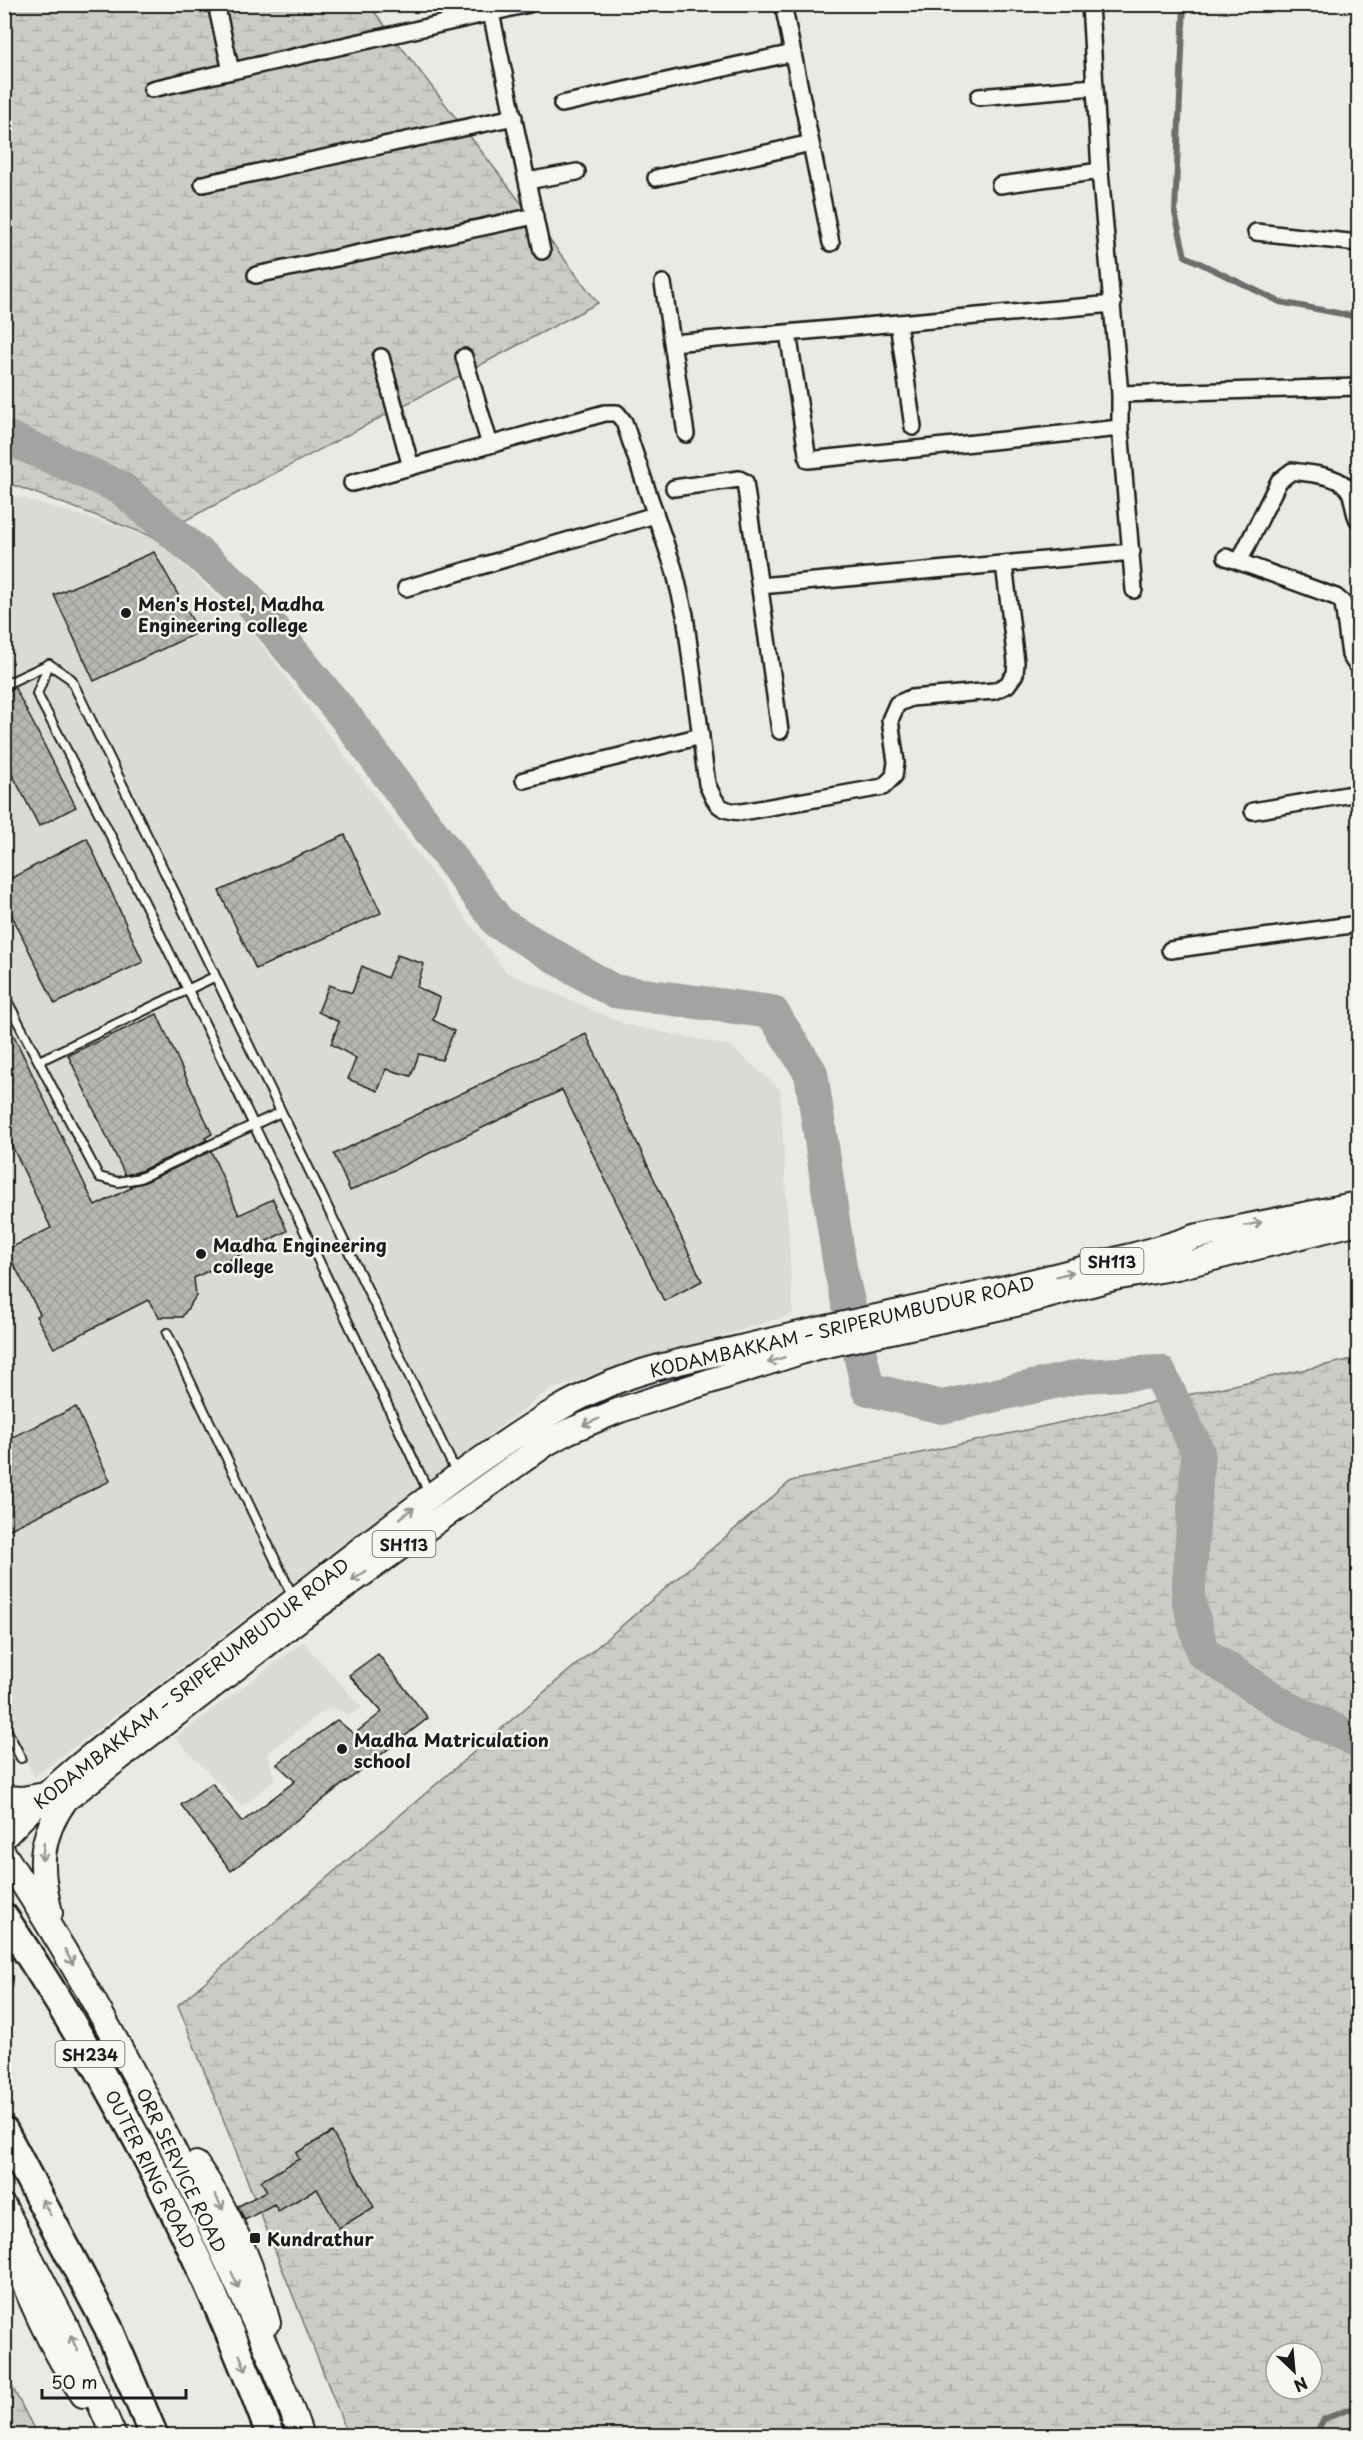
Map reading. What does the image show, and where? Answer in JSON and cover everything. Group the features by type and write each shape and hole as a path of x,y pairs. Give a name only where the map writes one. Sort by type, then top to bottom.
{"highway":[{"name":"OUTER RING ROAD","path":"4,1917 54,1993 105,2078 166,2196 226,2320 271,2436"},
{"path":"4,2131 74,2259 108,2328 154,2436"}],"main road":[{"name":"KODAMBAKKAM – SRIPERUMBUDUR ROAD","path":"855,1330 1169,1246 1194,1237 1359,1204"},
{"name":"KODAMBAKKAM – SRIPERUMBUDUR ROAD","path":"4,1839 298,1609 463,1488 534,1421 579,1396 634,1374 855,1330 1029,1301 1114,1278 1177,1267 1359,1222"},
{"path":"4,1798 55,1797 54,1816 43,1850 42,1879 55,1933"},
{"name":"ORR SERVICE ROAD","path":"4,1854 55,1933 150,2102 196,2194 301,2436"},
{"path":"4,2207 66,2326 113,2436"},
{"path":"4,2228 28,2293 63,2363 113,2436"}],"street":[{"path":"216,4 231,71"},
{"path":"152,88 530,4"},
{"path":"783,4 831,243"},
{"path":"1090,4 1100,171 1113,304 1120,394 1120,428 1134,590"},
{"path":"491,13 542,251"},
{"path":"562,104 793,53"},
{"path":"979,97 1094,87"},
{"path":"203,184 514,117"},
{"path":"656,178 811,143"},
{"path":"999,185 1100,171"},
{"path":"527,181 577,172"},
{"path":"256,275 535,216"},
{"path":"1256,232 1359,243"},
{"path":"663,283 686,434"},
{"path":"672,343 1113,304"},
{"path":"898,323 913,427"},
{"path":"788,333 808,460 1120,428"},
{"path":"381,357 411,467"},
{"path":"464,357 490,445"},
{"path":"1120,394 1359,387"},
{"path":"352,483 605,413 617,413 624,422 674,569 685,615 707,784 715,802 726,811 742,812 883,787 894,776 896,762 890,720 897,704 911,698 994,691 1007,685 1015,674 1016,662 1004,564"},
{"path":"1359,520 1355,514 1351,493 1337,480 1292,471 1279,481 1232,560 1336,597 1343,603 1350,655 1354,663 1359,664"},
{"path":"674,488 739,479 745,482 780,731"},
{"path":"406,588 655,515"},
{"path":"760,586 1132,552"},
{"path":"524,780 701,736"},
{"path":"1253,811 1359,793"},
{"path":"1170,950 1359,924"}],"lane":[{"path":"4,685 49,664"},
{"path":"49,664 71,679 463,1488"},
{"path":"49,664 37,694 105,822 436,1507"},
{"path":"39,1060 214,977"},
{"path":"4,995 99,1177 118,1182 140,1178 281,1112"},
{"path":"167,1333 298,1609"},
{"path":"4,1725 21,1758"}],"shaded area":[{"path":"4,493 154,537 247,625 506,972 627,1025 730,1046 780,1089 793,1314 549,1390 34,1777 4,1712"},
{"path":"303,1642 362,1708 350,1715 329,1707 268,1753 274,1780 242,1807 175,1738"}],"green space":[{"path":"4,5 369,5 598,303 154,537 5,482"},
{"path":"1358,1358 1358,2435 348,2435 178,2005 791,1481"},
{"path":"5,2373 37,2435 5,2435"}],"building":[{"name":"Men's Hostel, Madha Engineering college","path":"154,552 199,632 94,681 54,595"},
{"path":"15,688 76,807 39,826 4,758 4,693"},
{"path":"345,835 381,913 256,969 219,891"},
{"path":"87,838 143,962 55,1004 4,899 4,882"},
{"path":"397,955 424,964 417,987 440,998 433,1020 454,1031 442,1060 419,1054 411,1076 386,1069 378,1091 348,1079 356,1058 331,1044 339,1022 318,1012 329,985 352,993 362,966 387,978"},
{"path":"157,1014 212,1134 205,1138 207,1140 138,1172 125,1175 68,1055"},
{"path":"4,1015 95,1206 131,1188 130,1186 143,1183 211,1151 239,1215 273,1199 287,1231 194,1278 196,1296 182,1317 159,1317 148,1300 54,1348 36,1316 40,1314 6,1250 51,1228 4,1129"},
{"path":"586,1034 702,1281 664,1301 562,1090 350,1191 334,1154"},
{"path":"76,1407 110,1481 4,1532 4,1441"},
{"name":"Madha Matriculation school","path":"378,1654 428,1718 231,1871 181,1805 212,1783 242,1822 295,1781 277,1764 337,1720 354,1734 382,1712 349,1675"},
{"path":"332,2132 374,2207 339,2228 317,2189 278,2211 274,2204 245,2220 238,2206 267,2191 261,2181 299,2159 296,2153"}],"waterway":[{"path":"1184,4 1175,213 1185,256 1280,302 1358,317"},
{"path":"4,436 121,488 242,591 347,719 499,923 613,991 772,1012 811,1073 840,1267 868,1389 942,1407 1082,1376 1159,1372 1198,1452 1188,1598 1203,1653 1289,1709 1358,1741"},
{"path":"1314,2436 1324,2419 1358,2406"}],"place":[{"name":"Men's Hostel, Madha Engineering college","path":"126,613"},
{"name":"Madha Engineering college","path":"201,1254"},
{"name":"Madha Matriculation school","path":"342,1749"},
{"name":"Kundrathur","path":"255,2238"}]}
